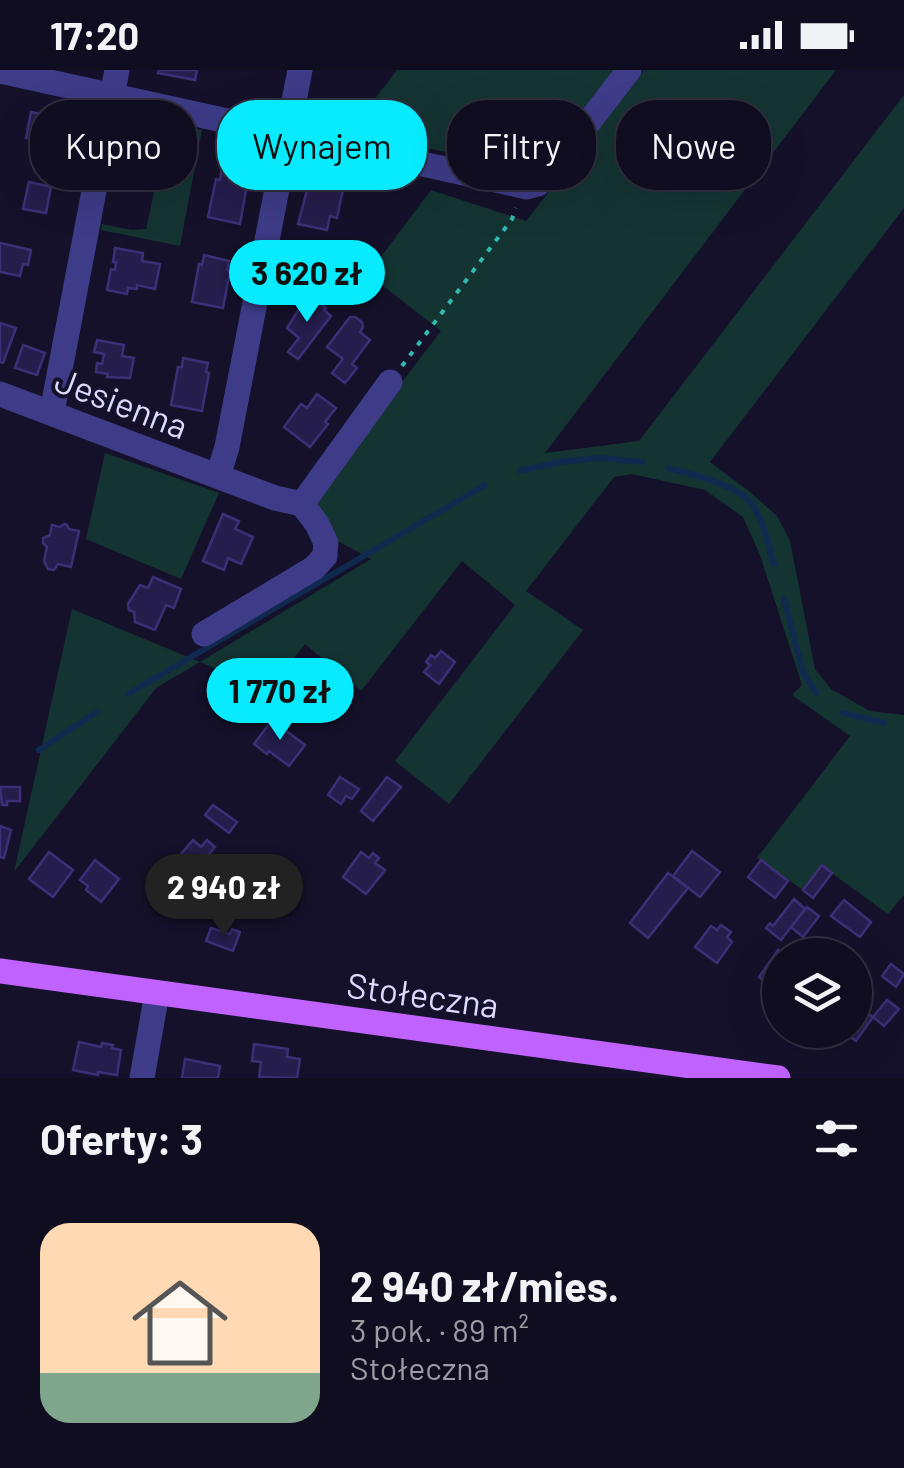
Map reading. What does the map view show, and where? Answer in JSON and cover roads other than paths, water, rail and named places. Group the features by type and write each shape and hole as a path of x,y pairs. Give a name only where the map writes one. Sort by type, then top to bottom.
{"main road":[{"name":"Stołeczna","path":"0,972 778,1078"}],"street":[{"path":"294,100 300,70"},
{"path":"427,165 515,186 528,188 538,184 629,70"},
{"path":"0,71 115,83 217,112"},
{"path":"52,412 115,83"},
{"path":"218,476 231,428 277,190"},
{"path":"204,634 314,568 325,556 326,543 318,524 302,504 390,382"},
{"name":"Jesienna","path":"0,394 275,498 302,504"},
{"path":"142,1078 157,993"}],"waterway":[{"path":"520,471 602,458 642,462"},
{"path":"668,468 719,483 745,497 760,519 774,564"},
{"path":"128,694 485,485"},
{"path":"784,599 803,672 816,693"},
{"path":"39,750 97,712"},
{"path":"843,713 884,723"}]}
